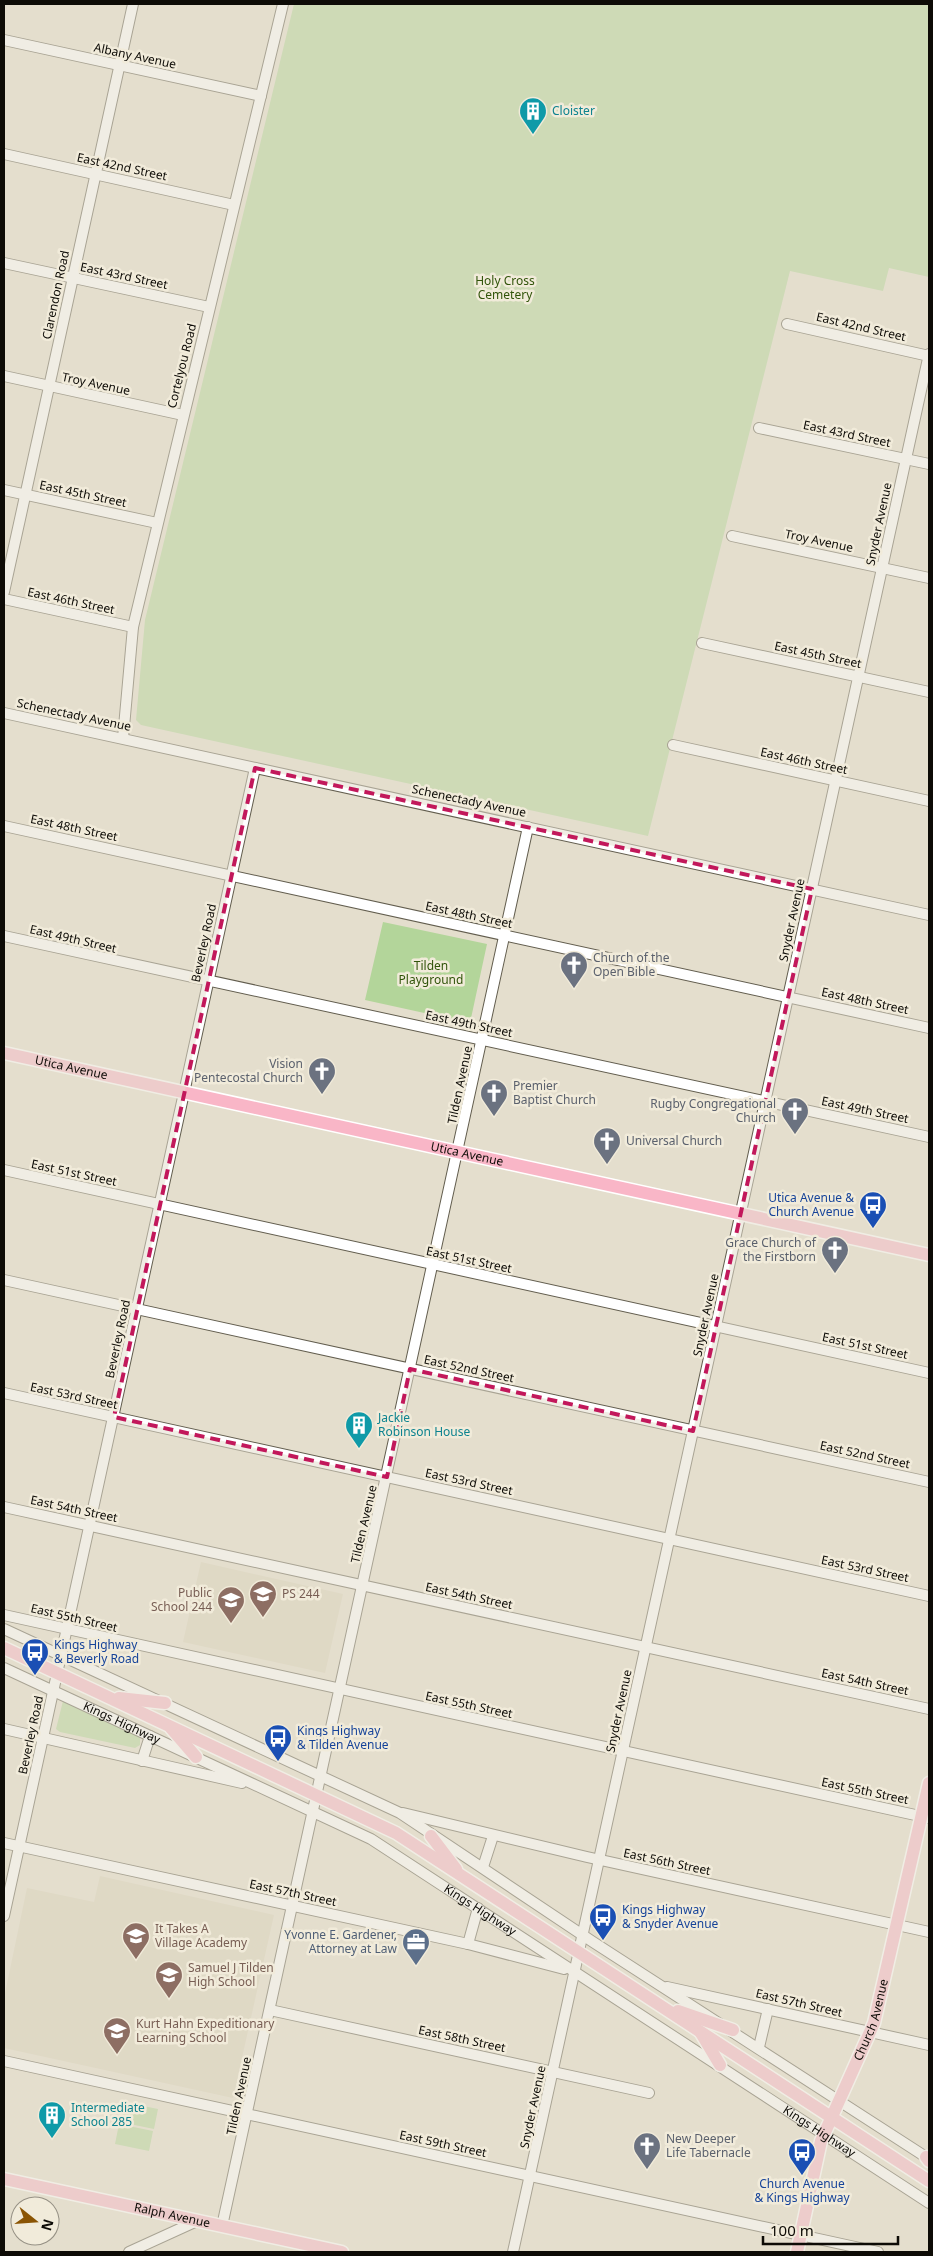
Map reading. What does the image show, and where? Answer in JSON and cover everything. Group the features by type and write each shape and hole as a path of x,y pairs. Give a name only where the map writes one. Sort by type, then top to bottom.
{"main road":[{"name":"Utica Avenue","path":"4,1053 929,1255"},
{"name":"Kings Highway","path":"4,1648 318,1794 396,1833 929,2181"},
{"path":"109,1697 165,1703"},
{"path":"168,1725 196,1757"},
{"name":"Church Avenue","path":"797,2252 824,2134 874,2023 897,1925 926,1817 929,1783"},
{"path":"432,1836 460,1875"},
{"path":"659,2005 733,2030"},
{"path":"700,2031 720,2065"},
{"name":"Ralph Avenue","path":"4,2179 342,2252"}],"street":[{"name":"Clarendon Road","path":"4,592 133,4"},
{"name":"Cortelyou Road","path":"123,738 133,627 283,4"},
{"name":"Albany Avenue","path":"4,40 261,96"},
{"name":"East 42nd Street","path":"4,154 234,205"},
{"name":"East 43rd Street","path":"4,263 209,307"},
{"name":"East 42nd Street","path":"786,324 929,355"},
{"name":"Snyder Avenue","path":"513,2252 929,355"},
{"name":"Troy Avenue","path":"4,376 183,415"},
{"name":"East 43rd Street","path":"759,428 929,464"},
{"name":"East 45th Street","path":"4,490 157,523"},
{"name":"Troy Avenue","path":"732,536 929,578"},
{"name":"East 46th Street","path":"4,599 133,627"},
{"name":"East 45th Street","path":"702,643 929,692"},
{"name":"Schenectady Avenue","path":"4,713 929,915"},
{"name":"East 46th Street","path":"673,745 929,801"},
{"name":"Beverley Road","path":"4,1916 66,1630 91,1526 255,768"},
{"name":"East 48th Street","path":"4,826 929,1028"},
{"name":"Tilden Avenue","path":"222,2226 294,1906 528,827"},
{"name":"East 49th Street","path":"4,936 929,1137"},
{"name":"East 51st Street","path":"4,1170 929,1373"},
{"name":"East 52nd Street","path":"4,1280 929,1482"},
{"name":"East 53rd Street","path":"4,1393 929,1596"},
{"name":"East 54th Street","path":"4,1507 929,1709"},
{"name":"East 55th Street","path":"4,1615 926,1817"},
{"path":"4,1629 322,1775 400,1813 583,1935 928,2157"},
{"name":"Kings Highway","path":"4,1668 371,1839 929,2203"},
{"path":"4,1729 263,1788"},
{"path":"142,1761 150,1736"},
{"name":"East 56th Street","path":"400,1813 493,1836 929,1932"},
{"path":"483,1867 493,1836"},
{"name":"East 57th Street","path":"4,1842 468,1944 575,1971"},
{"path":"468,1944 478,1908"},
{"name":"East 57th Street","path":"663,1986 929,2046"},
{"path":"759,2047 768,2009"},
{"name":"East 58th Street","path":"270,2010 553,2071 649,2094"},
{"name":"East 59th Street","path":"4,2061 878,2252"},
{"path":"129,2252 197,2221"}],"highlighted area":[{"path":"255,768 812,889 693,1431 410,1369 387,1477 114,1417"}],"shaded area":[{"name":"PS 244","path":"201,1562 343,1594 325,1673 183,1642"},
{"path":"100,1876 274,1915 233,2098 4,2048 4,1998 27,1888 94,1902"}],"green space":[{"name":"Holy Cross Cemetery","path":"294,4 929,4 929,277 889,268 883,291 790,271 648,836 141,725 136,720 145,620"},
{"name":"Tilden Playground","path":"383,922 487,944 470,1023 365,1000"},
{"path":"63,1701 140,1737 140,1745 135,1748 60,1732 56,1729"},
{"path":"124,2102 158,2109 154,2129 120,2122"},
{"path":"119,2124 153,2131 149,2151 115,2144"}],"place":[{"name":"Cloister","path":"533,135"},
{"name":"Church of the Open Bible","path":"574,989"},
{"name":"Vision Pentecostal Church","path":"322,1095"},
{"name":"Premier Baptist Church","path":"494,1117"},
{"name":"Rugby Congregational Church","path":"795,1135"},
{"name":"Universal Church","path":"607,1165"},
{"name":"Utica Avenue & Church Avenue","path":"873,1229"},
{"name":"Grace Church of the Firstborn","path":"835,1274"},
{"name":"Jackie Robinson House","path":"359,1449"},
{"name":"PS 244","path":"263,1618"},
{"name":"Public School 244","path":"231,1624"},
{"name":"Kings Highway & Beverly Road","path":"35,1676"},
{"name":"Kings Highway & Tilden Avenue","path":"278,1762"},
{"name":"Kings Highway & Snyder Avenue","path":"603,1941"},
{"name":"It Takes A Village Academy","path":"136,1960"},
{"name":"Yvonne E. Gardener, Attorney at Law","path":"416,1966"},
{"name":"Samuel J Tilden High School","path":"169,1999"},
{"name":"Kurt Hahn Expeditionary Learning School","path":"117,2055"},
{"name":"Intermediate School 285","path":"52,2139"},
{"name":"New Deeper Life Tabernacle","path":"647,2170"},
{"name":"Church Avenue & Kings Highway","path":"802,2176"}]}
